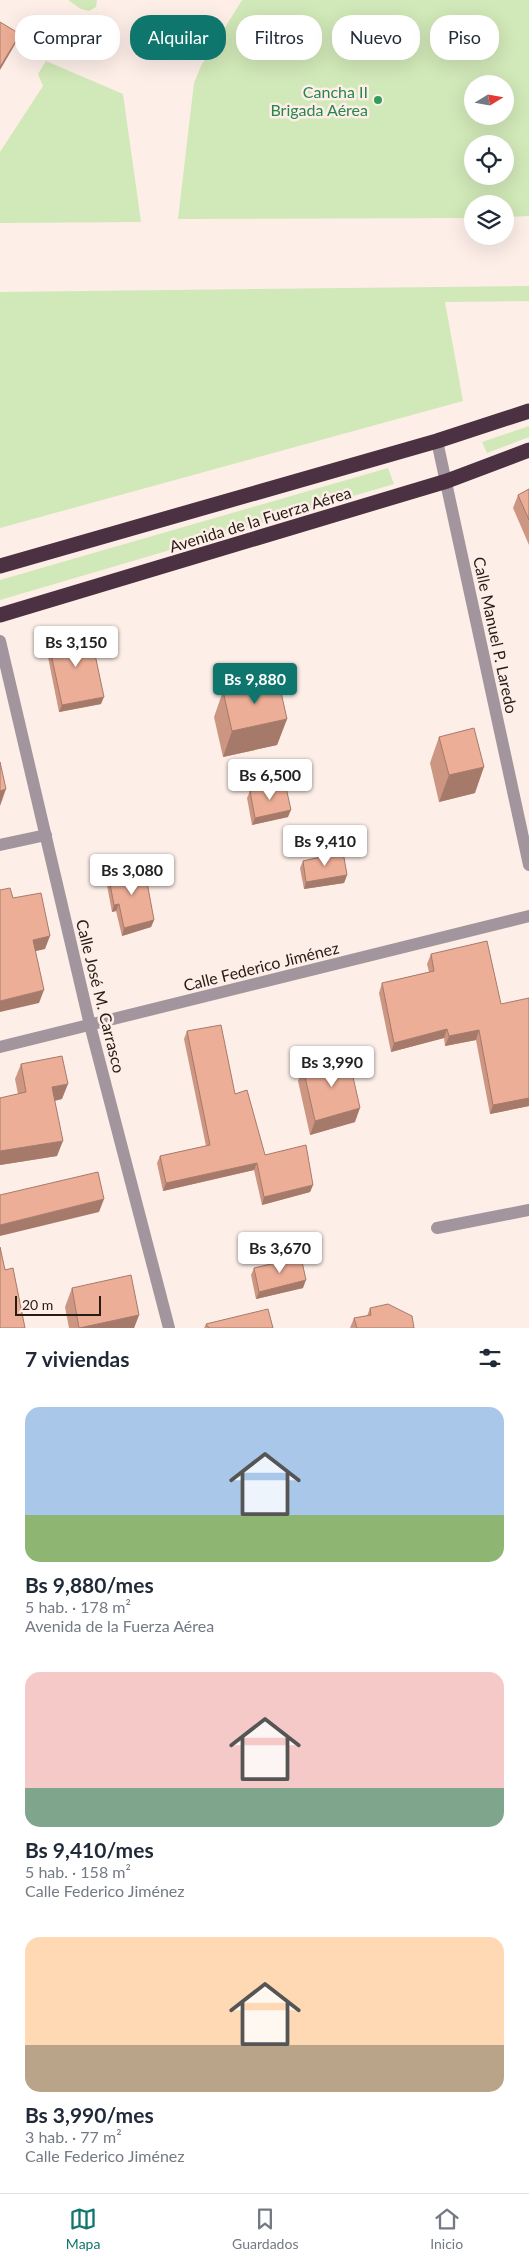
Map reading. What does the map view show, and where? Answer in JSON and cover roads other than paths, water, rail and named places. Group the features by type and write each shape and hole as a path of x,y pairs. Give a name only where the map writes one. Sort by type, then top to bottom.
{"highway":[{"name":"Avenida de la Fuerza Aérea","path":"0,566 437,441 529,410"},
{"name":"Avenida de la Fuerza Aérea","path":"0,615 447,480 529,450"}],"street":[{"name":"Calle Manuel P. Laredo","path":"437,441 447,480 529,865"},
{"name":"Calle José M. Carrasco","path":"0,641 90,1025 169,1328"},
{"path":"0,845 46,835"},
{"name":"Calle Federico Jiménez","path":"0,1047 529,916"},
{"path":"437,1228 529,1210"}],"place":[{"name":"Cancha II Brigada Aérea","path":"378,100"}]}
